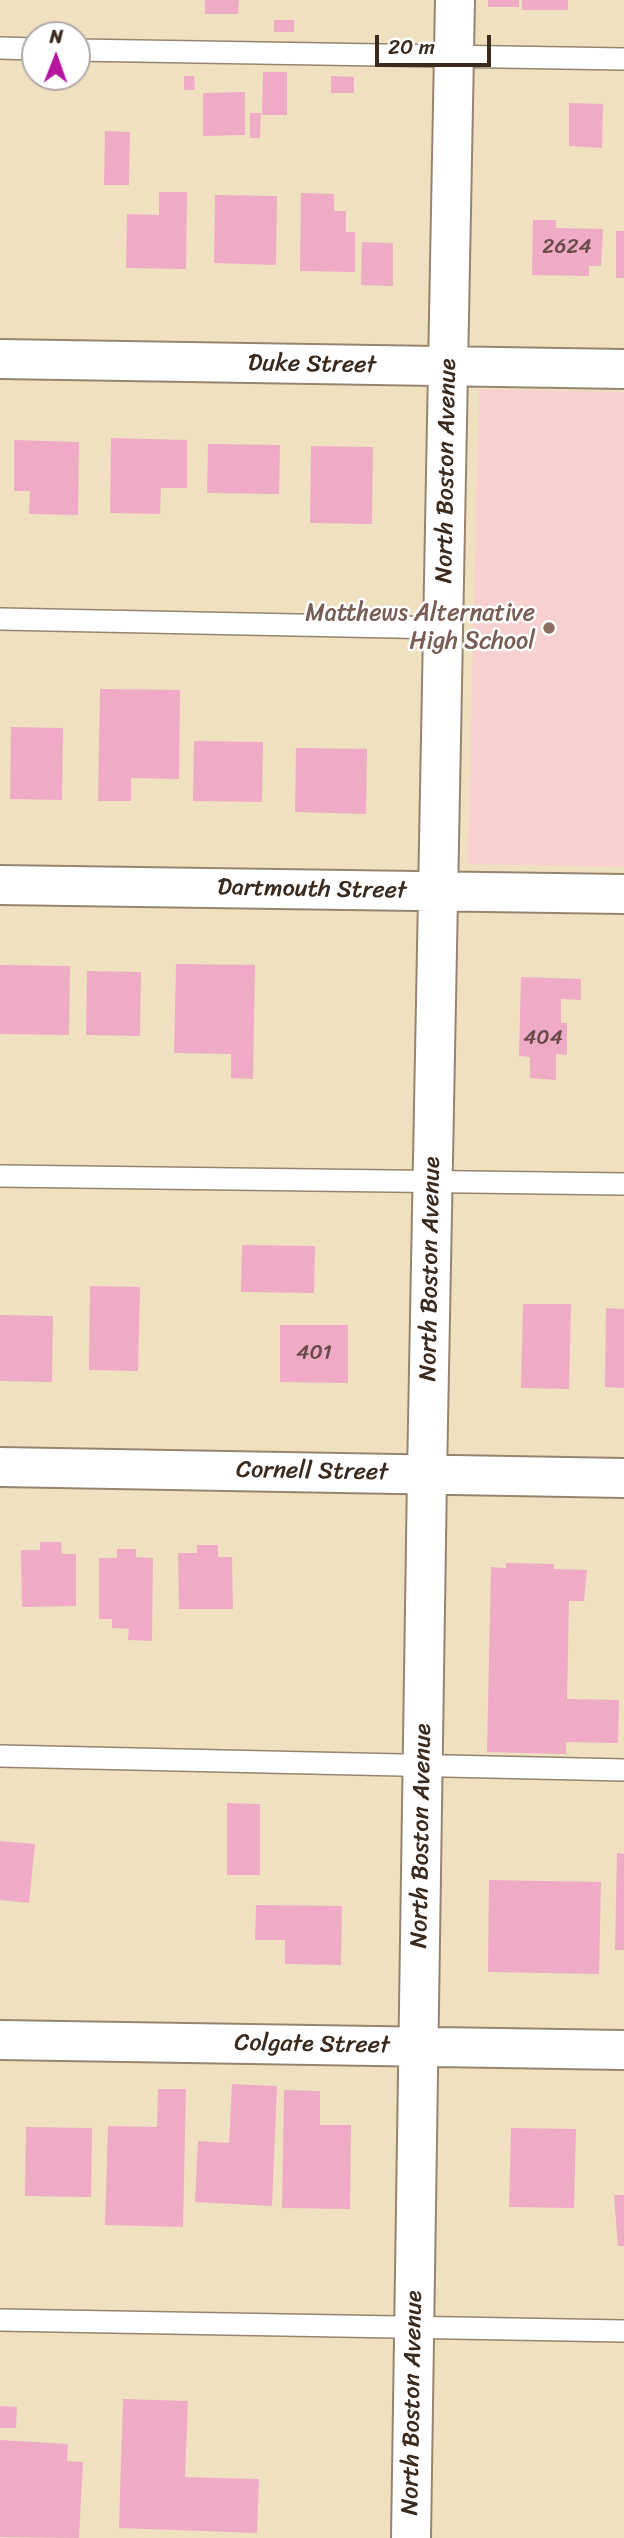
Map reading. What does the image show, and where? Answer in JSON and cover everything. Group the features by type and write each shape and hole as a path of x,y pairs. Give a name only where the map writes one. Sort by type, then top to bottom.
{"street":[{"name":"North Boston Avenue","path":"411,2538 432,1182 455,0"},
{"name":"Duke Street","path":"0,359 624,369"},
{"name":"Dartmouth Street","path":"0,886 624,894"},
{"name":"Cornell Street","path":"0,1466 624,1478"},
{"name":"Colgate Street","path":"0,2040 624,2050"}],"lane":[{"path":"0,48 21,49"},
{"path":"91,50 624,58"},
{"path":"0,619 444,628"},
{"path":"0,1176 624,1184"},
{"path":"0,1756 624,1770"},
{"path":"0,2320 624,2332"}],"shaded area":[{"name":"Matthews Alternative High School","path":"479,389 624,392 624,867 468,864"}],"building":[{"path":"205,0 239,0 238,14 205,14"},
{"path":"488,0 519,0 519,7 488,7"},
{"path":"522,0 568,0 568,10 522,10"},
{"path":"274,20 294,20 294,32 274,32"},
{"path":"263,72 287,72 287,115 262,115"},
{"path":"184,76 194,76 195,90 184,90"},
{"path":"331,76 354,77 354,93 331,93"},
{"path":"245,92 245,135 203,136 203,93"},
{"path":"569,103 603,104 602,148 569,146"},
{"path":"250,113 261,113 260,138 250,138"},
{"path":"105,131 130,132 129,185 104,185"},
{"path":"159,192 187,192 186,269 126,268 127,214 159,215"},
{"path":"301,193 334,194 334,211 346,211 346,232 355,232 355,272 300,271"},
{"path":"215,195 277,196 276,265 214,263"},
{"path":"533,220 556,220 556,228 603,229 601,266 589,266 589,276 532,275"},
{"path":"616,231 624,231 624,278 616,278"},
{"path":"362,242 393,243 393,286 361,285"},
{"path":"111,438 187,440 187,488 161,488 160,514 110,513"},
{"path":"14,440 79,442 78,515 29,514 30,491 14,491"},
{"path":"208,444 280,445 279,494 207,493"},
{"path":"311,446 373,447 372,524 310,523"},
{"path":"100,689 180,690 179,779 131,778 131,801 98,801"},
{"path":"11,727 63,728 62,800 10,799"},
{"path":"194,741 263,742 262,802 193,801"},
{"path":"296,748 367,749 366,814 295,812"},
{"path":"176,964 255,965 253,1079 231,1078 231,1054 174,1053"},
{"path":"0,965 70,966 69,1035 0,1034"},
{"path":"87,971 141,972 140,1036 86,1035"},
{"path":"521,977 581,979 581,1000 561,999 561,1023 567,1023 567,1055 556,1054 556,1080 530,1078 530,1057 519,1056"},
{"path":"242,1245 315,1246 314,1293 241,1292"},
{"path":"90,1286 140,1287 138,1371 89,1370"},
{"path":"523,1304 571,1304 569,1389 521,1388"},
{"path":"606,1308 624,1309 624,1388 605,1387"},
{"path":"0,1315 53,1316 52,1382 0,1381"},
{"path":"280,1325 348,1325 348,1383 280,1382"},
{"path":"40,1542 61,1542 62,1554 76,1554 76,1606 22,1607 21,1550 40,1550"},
{"path":"197,1545 218,1545 218,1557 232,1557 233,1609 179,1609 178,1553 197,1553"},
{"path":"117,1549 136,1549 136,1557 153,1558 152,1641 128,1640 129,1629 112,1628 112,1619 99,1619 99,1558 117,1558"},
{"path":"506,1563 554,1564 554,1569 587,1570 584,1601 569,1601 567,1699 619,1700 618,1743 566,1742 566,1754 487,1752 491,1567 506,1568"},
{"path":"227,1803 260,1804 260,1875 227,1875"},
{"path":"0,1841 35,1844 29,1903 0,1900"},
{"path":"617,1853 624,1854 624,1950 615,1950"},
{"path":"489,1880 601,1882 599,1974 488,1972"},
{"path":"256,1905 342,1906 341,1965 285,1964 285,1940 255,1940"},
{"path":"232,2084 277,2086 272,2206 195,2202 198,2141 229,2143"},
{"path":"158,2089 186,2089 183,2227 105,2225 108,2126 157,2127"},
{"path":"284,2090 320,2091 320,2125 351,2125 350,2209 282,2208"},
{"path":"26,2127 92,2128 91,2197 25,2196"},
{"path":"511,2128 576,2129 574,2208 509,2207"},
{"path":"614,2195 624,2195 624,2246 618,2246"},
{"path":"123,2399 188,2401 185,2477 259,2479 257,2533 119,2528"},
{"path":"0,2406 17,2407 16,2428 0,2428"},
{"path":"0,2440 68,2444 67,2461 83,2462 79,2538 0,2537"}],"place":[{"name":"Matthews Alternative High School","path":"549,628"}]}
